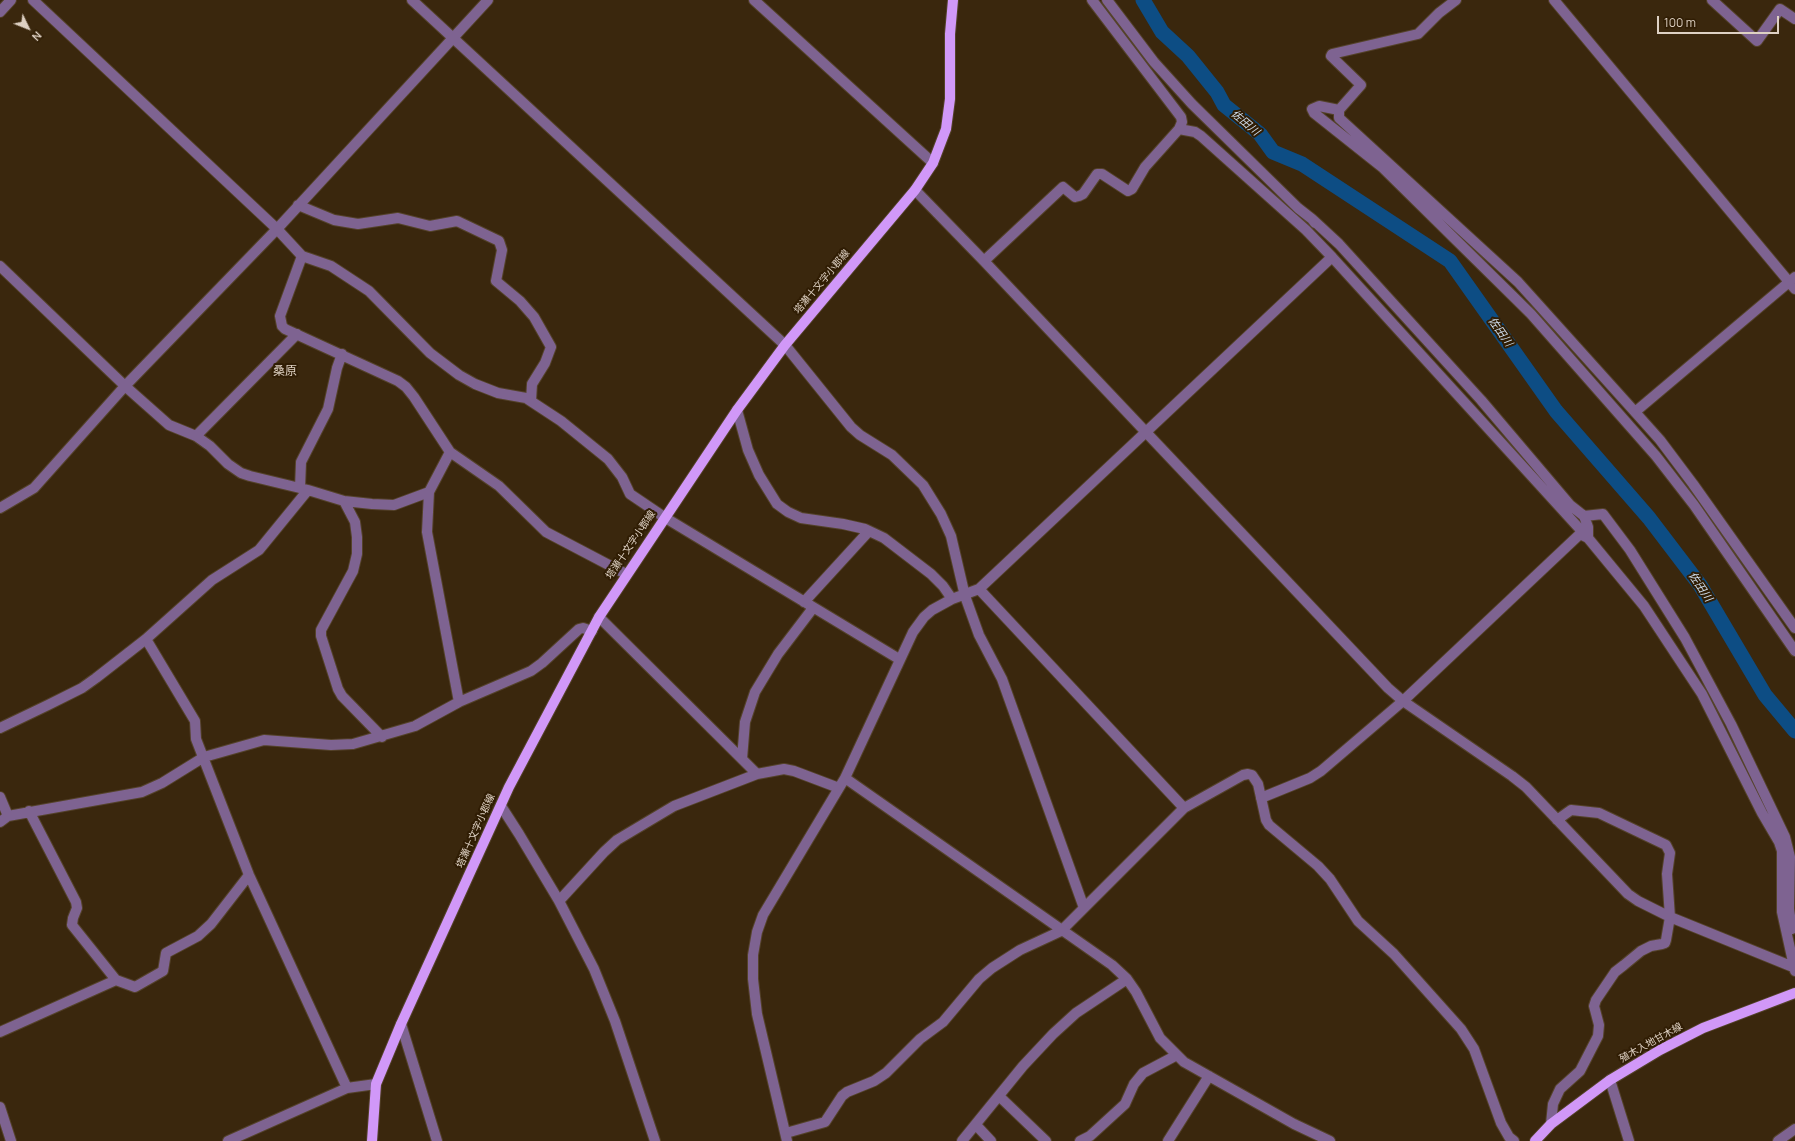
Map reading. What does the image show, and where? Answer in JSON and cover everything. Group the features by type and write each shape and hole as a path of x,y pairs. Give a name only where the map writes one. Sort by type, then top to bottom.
{"main road":[{"name":"塔瀬十文字小郡線","path":"372,1141 376,1084 401,1024 509,787 599,617 664,517 737,410 785,345 915,190 933,163 946,129 950,100 950,34 953,0"},
{"name":"殖木入地甘木線","path":"1535,1141 1551,1124 1610,1080 1660,1050 1703,1028 1795,993"}],"street":[{"path":"0,12 11,0"},
{"path":"33,0 276,229 302,256 331,266 369,291 430,353 459,375 475,384 498,393 517,395 532,400 595,447 616,469 630,494 664,517 899,659"},
{"path":"412,0 785,345 851,427 860,435 892,455 923,485 941,514 951,536 965,596 978,635 1002,679 1046,798 1064,855 1084,908"},
{"path":"0,508 34,488 125,386 276,229 488,0"},
{"path":"754,0 933,163"},
{"path":"984,261 1063,187 1075,197 1079,196 1083,194 1097,174 1102,174 1128,191 1132,189 1145,167 1179,129 1182,122 1181,117 1092,0"},
{"path":"1107,0 1154,62 1192,104 1298,208 1339,244 1481,400 1570,505 1584,516 1588,526 1588,538"},
{"path":"1456,0 1439,13 1418,34 1332,54 1331,56 1360,85 1339,110 1339,118 1518,282 1635,412 1660,440 1693,484 1795,628"},
{"path":"1554,0 1793,283 1635,412"},
{"path":"1712,0 1757,40 1780,9 1795,19"},
{"path":"1339,110 1319,106 1312,109 1314,114 1382,167 1531,314 1656,456 1716,537 1795,651"},
{"path":"1179,129 1195,132 1201,136 1306,230 1588,538 1644,606 1702,694 1762,813 1780,842 1782,852 1782,912 1794,965"},
{"path":"915,190 1388,688 1403,701 1526,787 1628,894 1670,917 1794,965"},
{"path":"298,205 334,220 358,224 398,218 408,219 430,226 457,221 498,241 502,250 496,281 520,301 534,317 551,347 545,363 532,384 532,400"},
{"path":"1312,219 1332,257"},
{"path":"302,256 280,316 282,326 398,381 406,387 414,397 450,452 499,486 546,532 626,574"},
{"path":"1332,257 979,589 965,596 952,599 932,610 913,632 899,659 845,778 763,915 757,932 753,955 753,979 757,1014 786,1137 825,1122 842,1096 847,1092 874,1081 886,1073 920,1039 942,1022 979,979 992,968 1020,950 1061,931 1184,808 1248,774 1255,778 1258,784 1266,820 1269,825 1318,866 1330,879 1358,921 1394,954 1461,1029 1474,1049 1501,1123 1509,1137 1514,1141"},
{"path":"0,266 125,386 170,425 196,436 210,446 228,464 241,473 344,500 394,506 429,492"},
{"path":"196,436 297,334"},
{"path":"0,728 82,688 146,639 212,580 259,550 304,489 301,462 328,409 337,368 342,354"},
{"path":"737,410 748,450 759,475 777,504 788,512 801,518 843,524 869,531 884,538 931,574 943,586 952,599"},
{"path":"450,452 429,492 428,532 459,702"},
{"path":"344,500 355,522 357,554 353,571 322,630 321,636 338,689 342,696 382,737"},
{"path":"1584,516 1600,513 1607,518 1661,599 1685,638 1730,724 1784,837 1790,857 1789,909 1792,929 1794,965"},
{"path":"804,602 869,531"},
{"path":"1261,798 1310,778 1321,771 1403,701 1580,534 1588,538"},
{"path":"979,589 1184,808"},
{"path":"742,759 745,722 755,692 778,654 814,608"},
{"path":"599,617 757,774"},
{"path":"0,798 4,819 30,812 142,792 162,783 204,757 264,740 331,745 353,744 382,737 415,726 459,702 531,671 542,663 579,629 583,628 592,631"},
{"path":"146,639 195,721 196,739 249,875 347,1088"},
{"path":"560,901 604,852 617,840 674,806 757,774 784,769 794,771 839,788"},
{"path":"845,778 1061,931 1112,965 1127,978 1160,1038 1184,1062 1294,1124 1330,1141"},
{"path":"501,806 520,834 560,901 594,969 615,1021 655,1141"},
{"path":"1551,1124 1553,1104 1560,1089 1580,1071 1598,1036 1600,1025 1594,1006 1596,1000 1615,972 1624,964 1641,951 1651,946 1662,944 1666,940 1670,917 1667,874 1670,853 1666,845 1599,813 1570,810 1557,820"},
{"path":"30,812 76,902 77,908 72,918 72,926 116,980 135,988 163,971 166,953 198,936 211,924 249,875"},
{"path":"962,1141 1023,1066 1053,1034 1076,1013 1127,978"},
{"path":"0,1032 116,980"},
{"path":"401,1024 437,1141"},
{"path":"1080,1141 1090,1136 1125,1104 1139,1076 1177,1054"},
{"path":"1168,1141 1210,1076"},
{"path":"1610,1080 1629,1141"},
{"path":"228,1141 347,1088 376,1084"},
{"path":"998,1096 1046,1141"},
{"path":"0,1107 11,1141"},
{"path":"976,1125 991,1141"},
{"path":"1778,1141 1784,1135 1795,1129"}],"waterway":[{"name":"佐田川","path":"1143,0 1162,32 1188,56 1217,92 1224,105 1260,134 1273,152 1302,164 1450,261 1556,411 1649,518 1700,585 1765,695 1795,731"}],"district":[{"name":"桑原","path":"285,372"}]}
